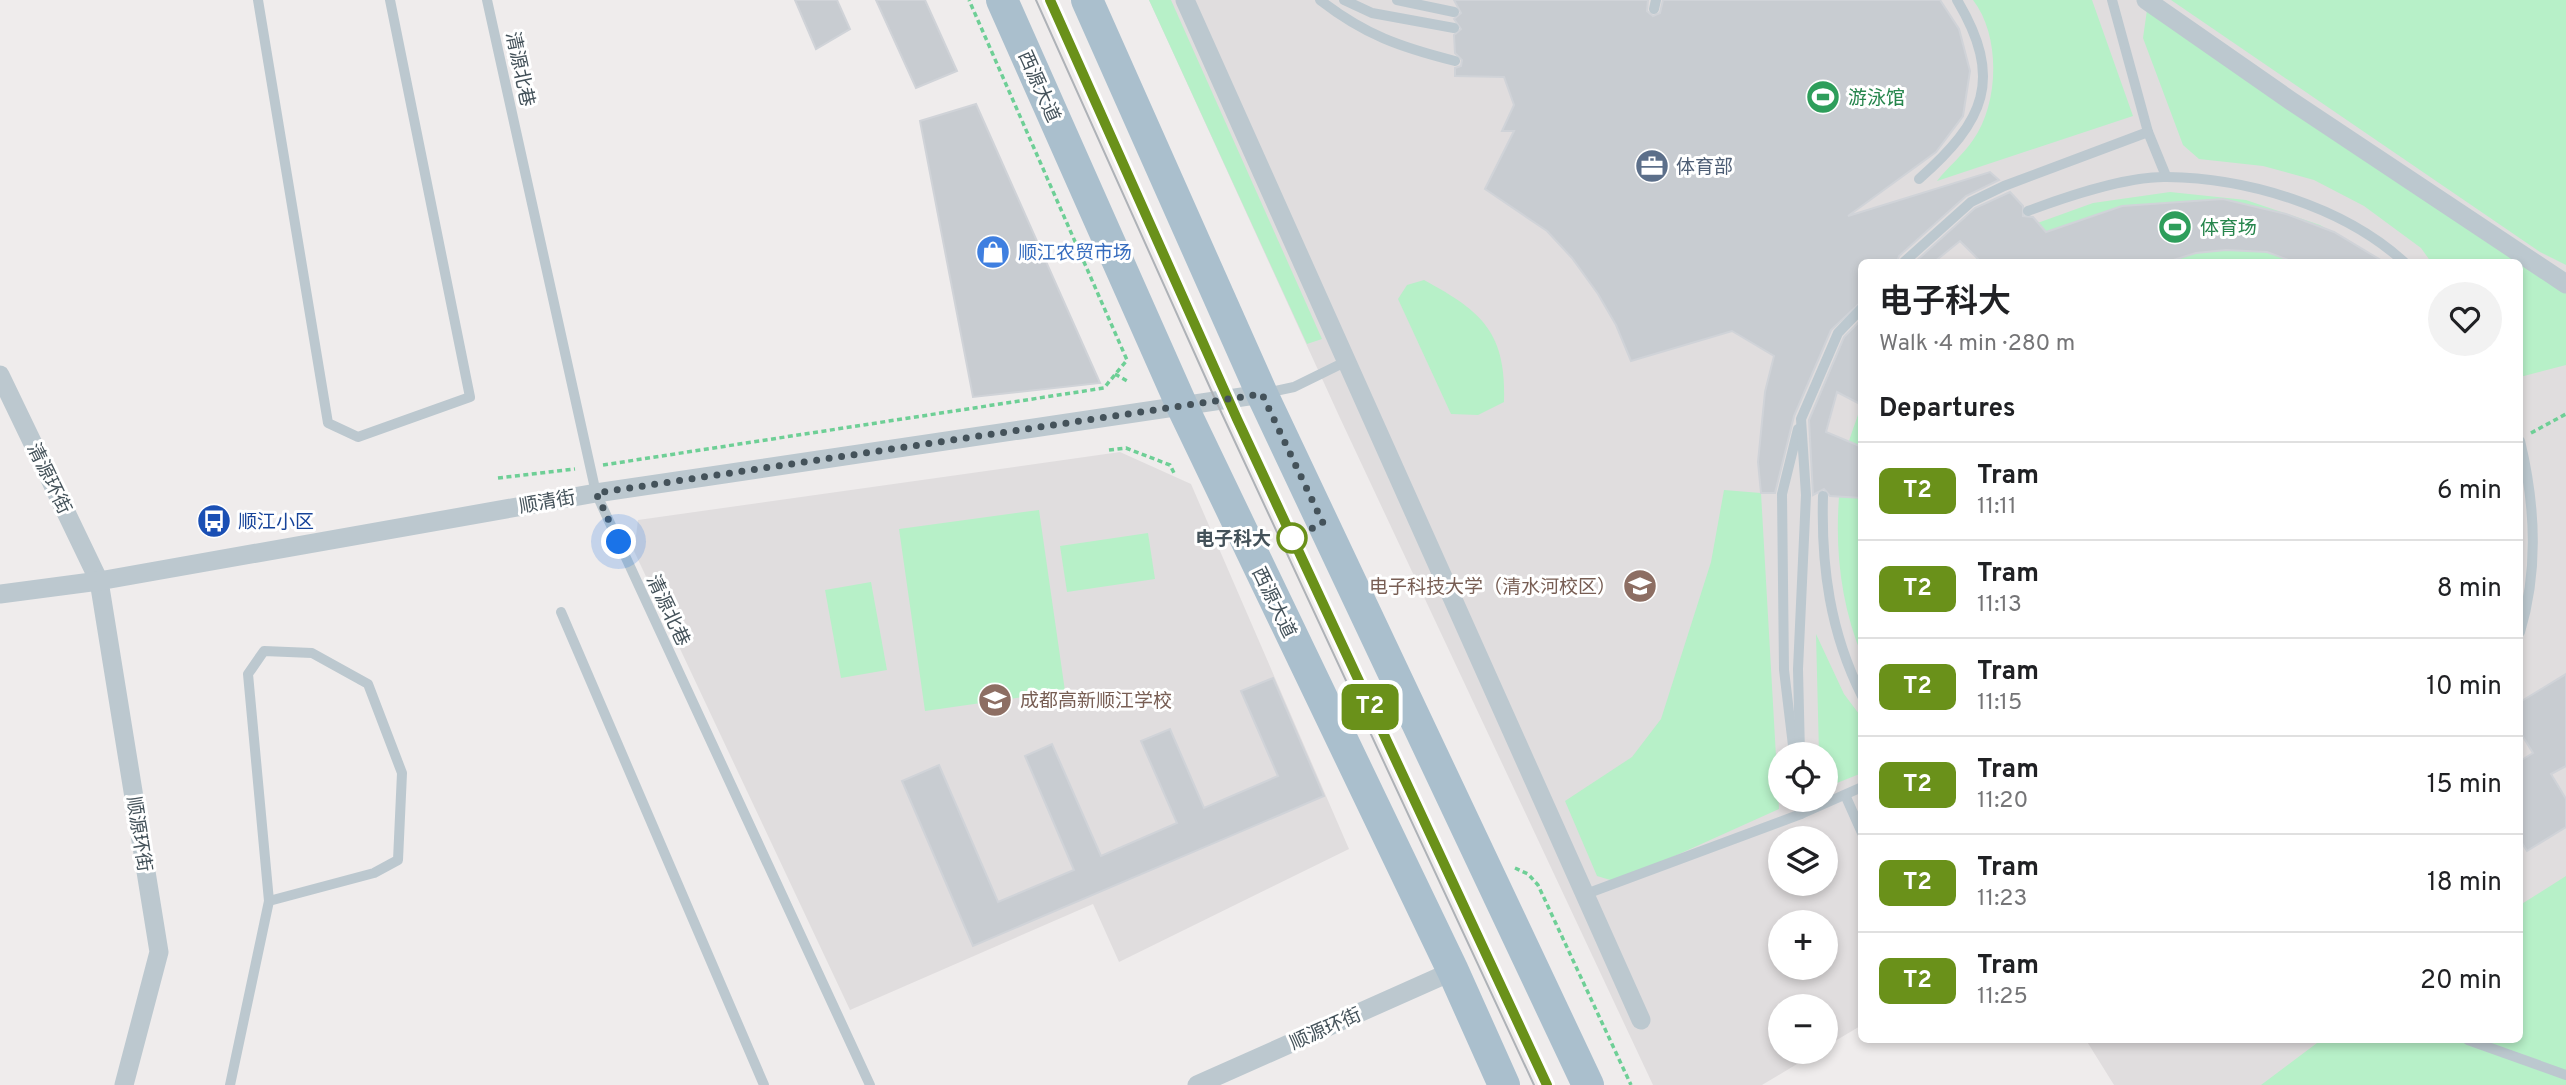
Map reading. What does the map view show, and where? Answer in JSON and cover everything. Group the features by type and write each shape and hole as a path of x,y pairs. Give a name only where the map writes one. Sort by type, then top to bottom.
{"main road":[{"name":"西源大道","path":"1002,0 1182,406 1453,971 1504,1085"},
{"path":"1087,0 1262,394 1588,1085"}],"street":[{"path":"1185,0 1641,1020"},
{"path":"2146,0 2303,109 2566,284"},
{"name":"清源环街","path":"0,375 99,581"},
{"name":"顺清街","path":"0,594 99,581 596,493 1262,394"},
{"name":"顺源环街","path":"99,581 159,952 124,1085"},
{"name":"顺源环街","path":"1197,1085 1453,971"}],"lane":[{"path":"258,0 328,423 358,438 470,397 390,0"},
{"name":"清源北巷","path":"487,0 596,493 870,1085"},
{"path":"1320,0 1351,25 1403,47 1455,61"},
{"path":"1344,0 1372,13 1454,28"},
{"path":"1397,0 1454,12"},
{"path":"1919,179 1950,151 1966,130 1982,96 1984,58 1973,27 1957,0"},
{"path":"2112,0 2148,132 2166,176"},
{"path":"1907,259 1971,202 2004,186 2148,132"},
{"path":"2028,211 2097,188 2166,176 2236,184 2294,200 2348,223 2400,259"},
{"path":"1793,742 1784,670 1782,494 1801,419 1839,333 1858,312"},
{"path":"1262,394 1294,387 1348,361"},
{"path":"1800,742 1798,669 1806,495 1801,419"},
{"path":"2523,457 2532,509 2533,548 2530,586 2523,618"},
{"path":"1823,496 1822,539 1830,606 1845,657 1858,687"},
{"path":"561,612 764,1085"},
{"path":"230,1085 269,901 248,674 264,651 312,653 368,684 402,773 398,860 374,873 269,901"},
{"path":"1586,894 1846,797 1858,790"},
{"path":"1846,797 1858,824"},
{"path":"2476,1043 2566,1075"}],"path":[{"path":"498,478 590,467 1104,388 1127,360 969,0"},
{"path":"1115,374 1129,382"},
{"path":"2523,438 2566,414"},
{"path":"1109,450 1126,448 1170,465 1174,473"},
{"path":"1484,861 1507,865 1528,874 1538,885 1631,1085"}],"shaded area":[{"name":"电子科技大学（清水河校区）","path":"1149,0 2566,0 2566,1085 2114,1085 2088,1043 2523,1043 2523,259 1858,259 1858,1027 1838,1039 1838,994 1768,994 1768,1064 1797,1064 1762,1085 1653,1085 1340,418"},
{"name":"成都高新顺江学校","path":"1120,452 1191,484 1349,849 1119,962 1093,904 850,1010 634,551 638,520"}],"green space":[{"path":"1149,0 1171,0 1322,339 1307,344"},
{"path":"1973,0 2092,0 2133,116 1937,181 1965,151 1982,125 1992,89 1992,51 1988,32"},
{"path":"2171,0 2566,0 2566,265 2540,252"},
{"path":"2147,10 2566,286 2566,365 2523,376 2523,259 2429,259 2421,248 2364,206 2314,180 2263,166 2199,159 2183,145 2143,38"},
{"name":"体育场","path":"2170,192 2246,200 2320,225 2376,259 1976,259 2021,229 2093,203"},
{"path":"1424,280 1462,303 1487,327 1501,358 1504,402 1478,415 1451,414 1398,299 1407,285"},
{"path":"1858,415 1858,645 1847,611 1838,541 1839,494 1848,445"},
{"path":"1724,490 1761,493 1775,742 1768,742 1768,812 1772,812 1617,882 1597,876 1565,801 1632,757 1661,719 1711,562"},
{"path":"1039,510 1065,691 925,711 899,529"},
{"path":"1148,533 1155,579 1067,592 1060,546"},
{"path":"871,582 887,670 841,678 825,590"},
{"path":"1816,634 1844,694 1858,713 1858,775 1838,783 1838,742 1819,742"},
{"path":"2566,876 2566,1085 2261,1085 2317,1043 2523,1043 2523,903"}],"building":[{"path":"795,0 837,0 850,29 816,49"},
{"path":"876,0 925,0 957,71 916,88"},
{"path":"1454,0 1648,0 1647,11 1653,16 1660,13 1663,0 1940,0 1959,29 1970,71 1963,116 1936,152 1848,216 1990,172 1999,180 1966,196 1898,259 1858,259 1858,305 1831,330 1794,416 1775,493 1761,493 1758,462 1765,392 1774,356 1732,331 1631,361 1616,325 1572,258 1547,231 1485,189 1514,131 1502,131 1514,105 1504,77 1455,76 1455,68 1461,66 1462,60 1455,53 1454,35 1461,29 1454,19 1461,13"},
{"name":"顺江农贸市场","path":"976,104 1100,383 973,397 920,121"},
{"name":"体育场","path":"2010,192 2023,206 2023,216 2033,217 2046,232 2122,206 2223,199 2286,214 2334,232 2379,259 2286,259 2267,252 2226,250 2196,253 2177,259 1978,259 1960,241 1938,259 1918,259 1975,208"},
{"path":"1858,323 1858,403 1837,392 1826,432 1858,445 1858,498 1830,496 1824,489 1813,495 1809,420 1844,337"},
{"path":"2566,674 2566,766 2551,774 2566,799 2566,827 2527,851 2523,845 2523,759 2533,753 2523,737 2523,700"},
{"path":"1273,678 1324,796 973,946 902,781 939,765 998,902 1074,870 1025,756 1052,744 1101,856 1177,823 1141,741 1170,729 1204,808 1278,776 1241,691"}],"tram line":[{"path":"1036,0 1216,401 1534,1085"},
{"path":"1050,0 1260,470"},
{"name":"T2","path":"1050,0 1159,249 1547,1085"},
{"path":"1362,689 1547,1085"}],"place":[{"name":"游泳馆","path":"1823,97"},
{"name":"体育部","path":"1652,166"},
{"name":"体育场","path":"2175,227"},
{"name":"顺江农贸市场","path":"993,252"},
{"name":"顺江小区","path":"214,521"},
{"name":"电子科大","path":"1292,538"},
{"name":"电子科技大学（清水河校区）","path":"1640,586"},
{"name":"成都高新顺江学校","path":"995,700"}],"route":[{"path":"619,542 596,493 1262,394 1323,523 1292,538"}]}
